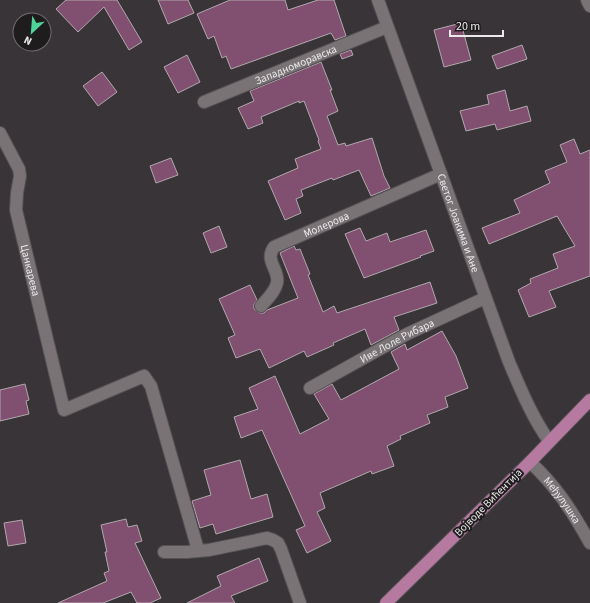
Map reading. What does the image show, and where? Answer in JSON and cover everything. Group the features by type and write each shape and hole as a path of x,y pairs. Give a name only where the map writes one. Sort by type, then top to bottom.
{"main road":[{"name":"Војводе Вићентија","path":"386,603 530,462 590,400"}],"street":[{"name":"Светог Јоакима и Ане","path":"378,0 509,362 526,401 541,430 550,441"},
{"path":"587,0 590,6"},
{"name":"Западноморавска","path":"204,102 387,27"},
{"name":"Цанкарева","path":"0,133 19,169 20,176 16,210 64,410 144,376 151,386 198,550"},
{"name":"Молерова","path":"261,306 272,293 277,284 278,278 270,256 274,247 441,174"},
{"name":"Иве Лоле Рибара","path":"310,388 401,337 485,298"},
{"name":"Међулушка","path":"530,462 544,475 563,497 590,543"},
{"path":"164,552 209,550 261,538 273,540 278,543 282,549 300,603"}],"building":[{"path":"66,0 117,0 142,42 129,50 104,7 78,32 56,9"},
{"path":"158,0 188,0 194,13 168,24"},
{"path":"230,0 285,0 288,10 318,0 334,0 346,36 335,40 331,33 231,69 226,56 222,58 214,36 208,39 197,14"},
{"path":"461,23 471,60 444,67 434,30"},
{"path":"522,45 527,59 497,69 492,56"},
{"path":"351,50 353,55 342,59 340,54"},
{"path":"187,55 200,82 178,93 164,67"},
{"path":"321,62 332,90 330,90 338,111 327,116 338,145 345,143 346,146 372,138 384,176 390,188 371,196 359,170 333,180 332,178 301,190 303,196 296,199 301,213 285,220 268,181 298,168 295,159 321,149 304,101 299,103 299,101 261,117 263,123 248,129 238,108 254,101 250,91"},
{"path":"102,72 117,92 98,106 83,86"},
{"path":"505,90 510,111 527,106 531,121 497,130 495,124 466,131 460,111 489,104 487,95"},
{"path":"574,139 580,154 590,150 590,276 549,291 556,307 529,317 518,290 531,283 530,279 558,268 553,254 575,246 557,216 489,244 482,228 520,213 514,200 550,183 545,171 567,162 560,145"},
{"path":"171,158 178,175 156,183 150,166"},
{"path":"219,226 227,247 211,253 203,233"},
{"path":"360,228 366,241 387,233 390,242 426,230 434,251 364,278 345,234"},
{"path":"294,246 296,250 300,249 310,274 308,275 323,312 334,306 337,313 430,282 437,303 394,317 399,330 371,345 365,329 333,343 334,345 307,357 304,351 269,368 260,349 236,358 228,338 235,335 219,299 250,285 257,300 254,304 254,309 260,313 264,313 267,310 298,298 280,253"},
{"path":"442,331 456,356 468,388 445,397 448,407 427,415 430,423 400,436 401,439 387,446 394,466 372,474 371,471 320,493 325,508 317,512 331,541 307,553 296,530 305,526 262,430 241,438 234,417 258,409 249,388 275,376 300,434 329,419 314,394 332,384 341,400 399,369 391,352 405,344 407,350"},
{"path":"25,384 29,400 26,401 29,414 0,421 0,390"},
{"path":"240,460 251,499 267,494 273,517 216,534 213,524 200,528 192,501 211,495 204,470"},
{"path":"126,519 128,527 137,525 142,541 135,543 161,598 150,603 137,603 131,592 103,603 58,603 107,581 104,573 109,571 105,552 107,552 101,525"},
{"path":"22,520 26,543 8,546 4,523"},
{"path":"259,558 268,581 231,596 235,603 187,603 221,586 217,576"}]}
